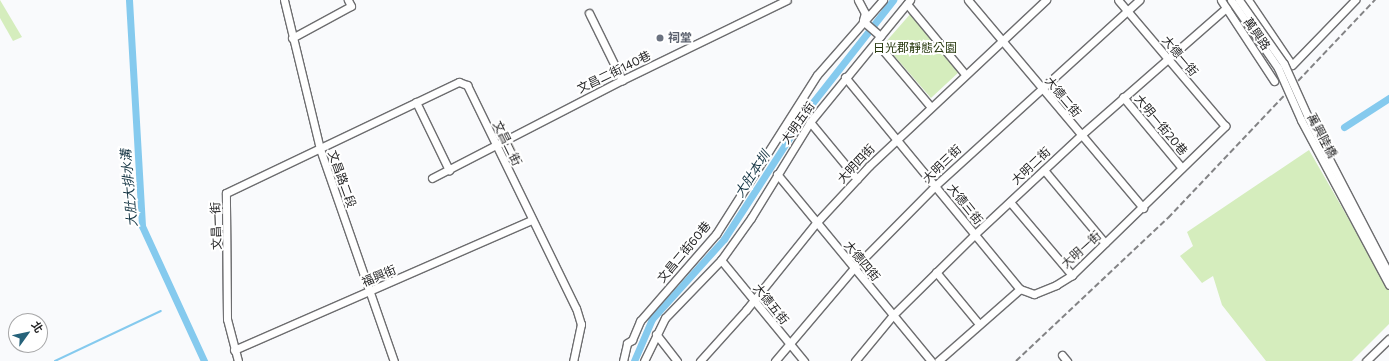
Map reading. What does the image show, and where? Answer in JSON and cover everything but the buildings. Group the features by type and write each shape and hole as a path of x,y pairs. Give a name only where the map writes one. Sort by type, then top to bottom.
{"street":[{"name":"文昌路二段","path":"284,0 320,149 394,361"},
{"path":"292,38 351,6 348,0"},
{"name":"文昌二街140巷","path":"432,178 622,80 787,0"},
{"path":"858,0 865,13 863,21 930,106"},
{"name":"文昌二街60巷","path":"623,361 627,343 632,340 640,321 716,234 818,75 863,21 883,0"},
{"name":"大德二街","path":"968,0 1143,208"},
{"name":"大德一街","path":"1118,0 1225,126"},
{"name":"大明三街","path":"775,361 854,268 936,185 1139,0"},
{"name":"萬興陸橋","path":"1230,0 1278,68 1301,120 1389,286"},
{"name":"大明二街","path":"855,361 893,315 975,234 1081,135 1167,58 1223,3 1235,0"},
{"name":"萬興陸橋","path":"1239,0 1284,64 1312,126 1389,274"},
{"name":"萬興路","path":"1248,0 1278,42 1292,65 1355,0"},
{"name":"大明四街","path":"700,361 754,299 816,223 896,138 1044,1"},
{"path":"908,2 965,74"},
{"name":"大明五街","path":"644,361 665,318 721,260 810,122 845,77 908,2"},
{"name":"萬興路","path":"1223,3 1259,55 1274,81"},
{"path":"589,13 622,80"},
{"path":"1259,55 1278,42"},
{"name":"大德三街","path":"845,77 936,185 1020,289"},
{"name":"文昌二街","path":"320,149 416,102 459,82 464,82 531,220 562,278 579,318 581,324 572,361"},
{"name":"大明一街20巷","path":"1123,97 1182,168"},
{"path":"416,102 449,170"},
{"path":"810,122 857,179"},
{"name":"大明一街","path":"1020,289 1034,294 1056,285 1072,275 1143,208 1225,126"},
{"name":"文昌一街","path":"238,361 227,319 226,193 320,149"},
{"path":"1044,170 1105,243"},
{"name":"大德四街","path":"777,174 931,361"},
{"path":"1010,202 1072,275"},
{"name":"福興街","path":"234,350 370,292 531,220"},
{"name":"大德五街","path":"721,260 804,361"},
{"path":"936,272 979,324"},
{"path":"938,361 1020,289"},
{"path":"656,334 677,361"},
{"path":"1366,361 1389,339"},
{"path":"1062,355 1067,361"}],"green space":[{"path":"0,0 22,37 13,41 0,18"},
{"name":"日光郡靜態公園","path":"912,12 960,71 931,98 884,44"},
{"path":"1309,150 1389,289 1389,324 1352,361 1266,361 1222,305 1213,276 1202,283 1180,256 1193,246 1187,232"}],"waterway":[{"name":"大肚大排水溝","path":"129,0 142,226 204,361"},
{"name":"大肚本圳","path":"634,361 652,319 724,239 810,106 893,0"},
{"path":"1344,127 1389,98"},
{"path":"55,361 161,311"}],"railway":[{"path":"1016,361 1168,218 1375,0"}],"place":[{"name":"祠堂","path":"660,38"}]}
